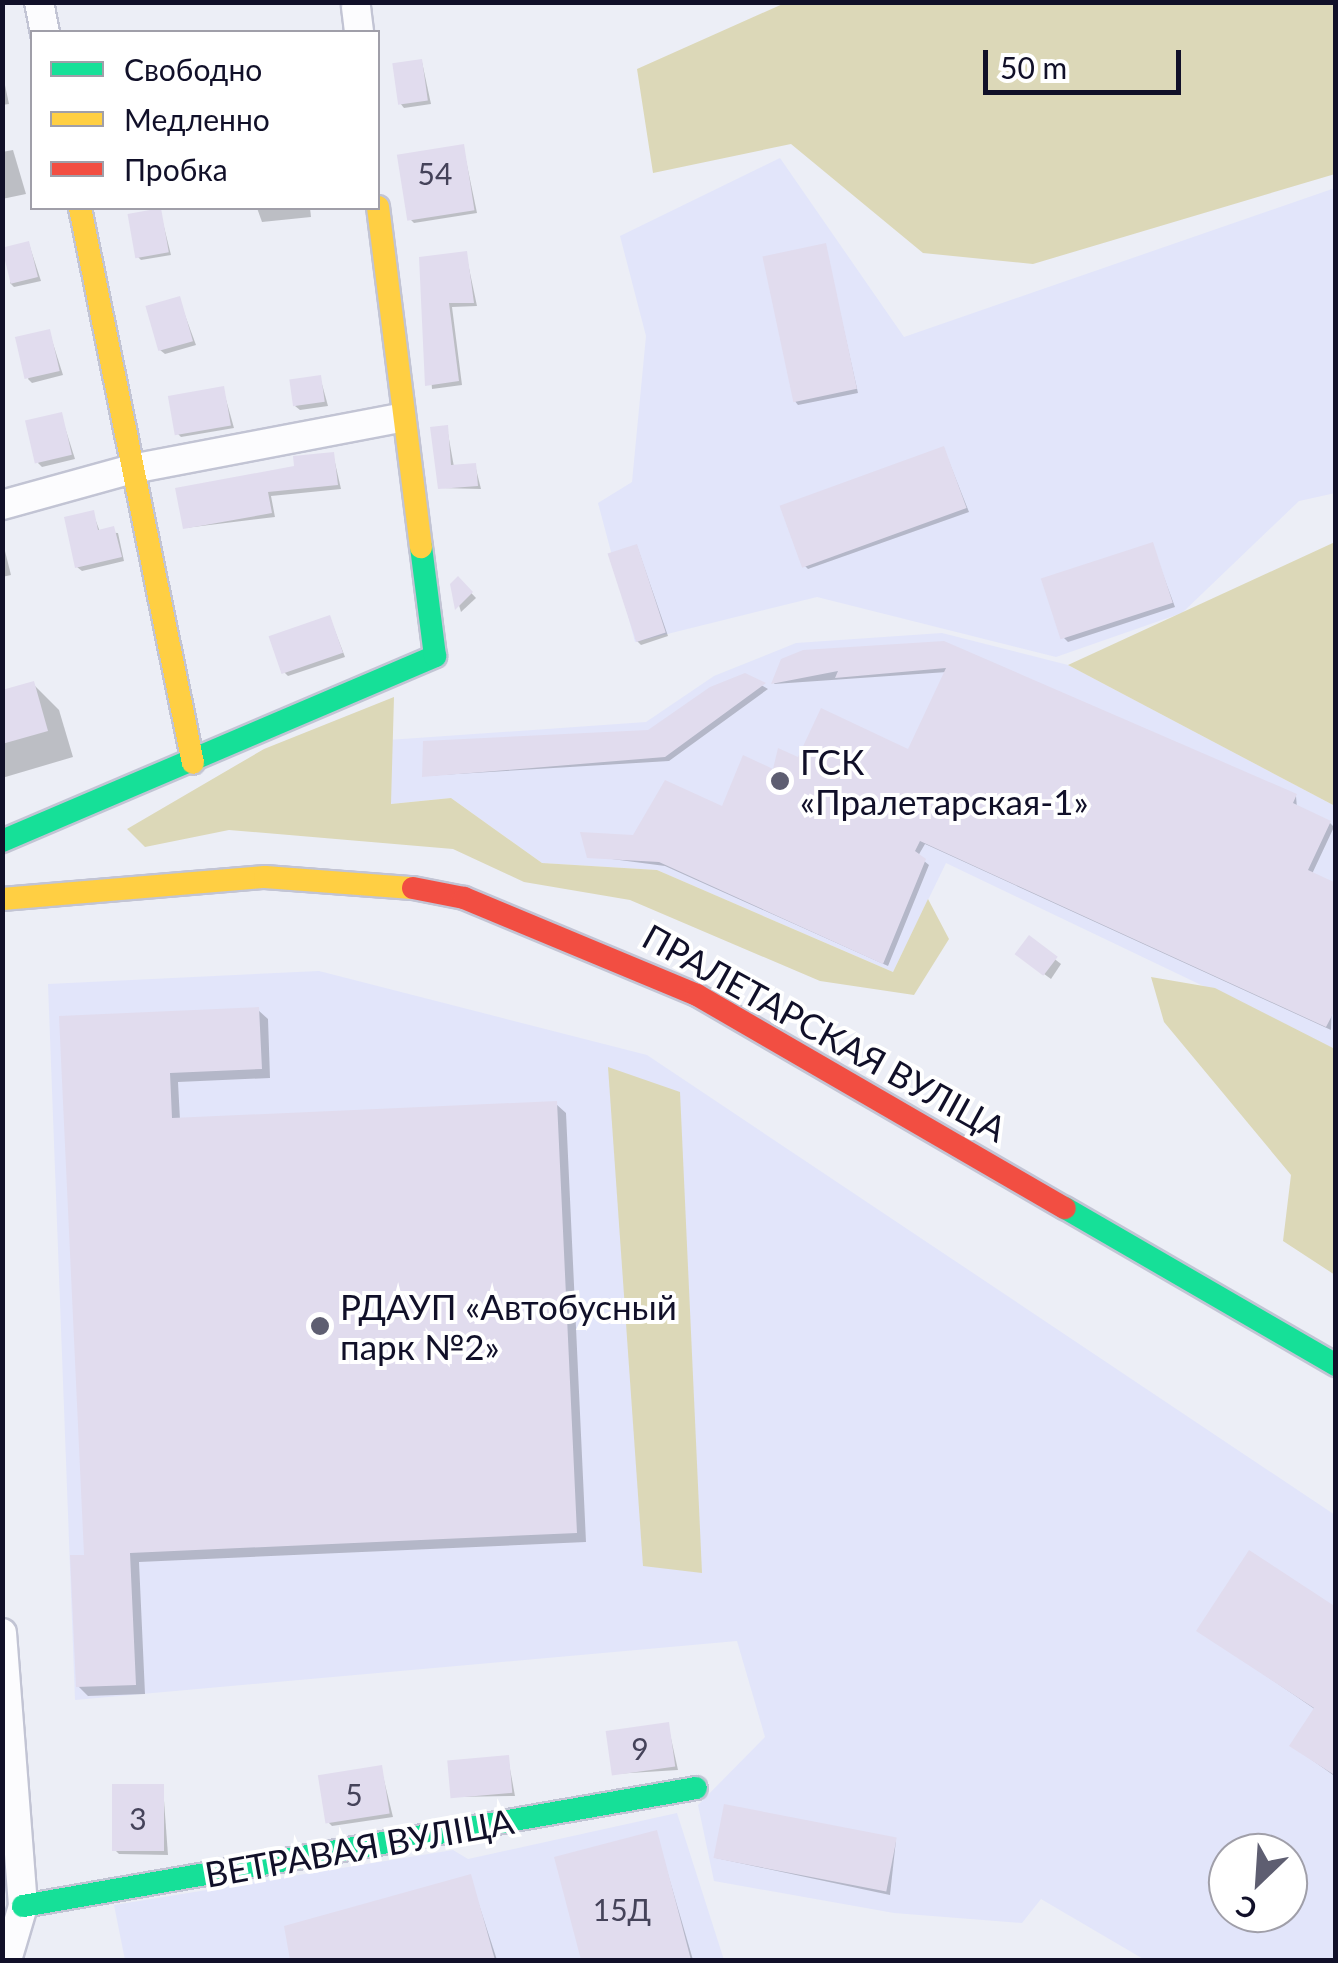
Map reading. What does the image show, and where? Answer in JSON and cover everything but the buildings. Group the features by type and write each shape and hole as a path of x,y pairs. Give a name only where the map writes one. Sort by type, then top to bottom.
{"street":[{"path":"39,2 45,30"},
{"path":"80,210 194,762"},
{"path":"2,842 434,656 400,418 378,210"},
{"path":"2,505 132,468 400,418"},
{"name":"ПРАЛЕТАРСКАЯ ВУЛІЦА","path":"2,898 265,877 375,881 464,898 698,995 1336,1364"},
{"path":"2,1633 23,1906 7,1960"},
{"name":"ВЕТРАВАЯ ВУЛІЦА","path":"23,1906 696,1788"}],"shaded area":[{"path":"785,3 1335,3 1335,174 1033,264 923,253 791,144 653,173 637,69"},
{"path":"780,158 904,337 1335,188 1335,493 1299,501 1182,613 1056,657 817,597 635,642 598,503 632,482 646,336 620,236"},
{"path":"1335,542 1335,806 1068,665"},
{"path":"942,633 1068,665 1335,806 1335,1049 946,863 893,972 657,870 542,863 451,798 391,804 388,740 646,722 714,676 796,643"},
{"path":"394,697 391,804 451,798 542,863 657,870 893,972 928,899 949,939 914,995 820,981 630,900 524,882 453,849 229,830 145,847 127,829 264,749"},
{"path":"319,971 647,1055 1335,1515 1335,1960 1145,1960 1041,1899 1022,1923 894,1913 714,1881 698,1805 765,1737 737,1641 75,1700 48,984"},
{"path":"1151,977 1215,988 1335,1049 1335,1275 1283,1241 1291,1175 1164,1022"},
{"path":"608,1067 680,1092 702,1573 643,1566"},
{"path":"677,1813 724,1960 125,1960 114,1905 453,1850 468,1859"}],"traffic: fast":[{"path":"2,841 435,656 421,547"},
{"path":"1065,1208 1336,1365"},
{"path":"23,1906 696,1788"}],"traffic: slow":[{"path":"80,210 193,763"},
{"path":"378,210 421,547"},
{"path":"2,899 265,877 413,888"}],"traffic: jam":[{"path":"413,888 464,898 697,995 1065,1208"}],"place":[{"name":"ГСК «Пралетарская-1»","path":"780,781"},
{"name":"РДАУП «Автобусный парк №2»","path":"320,1326"}]}
